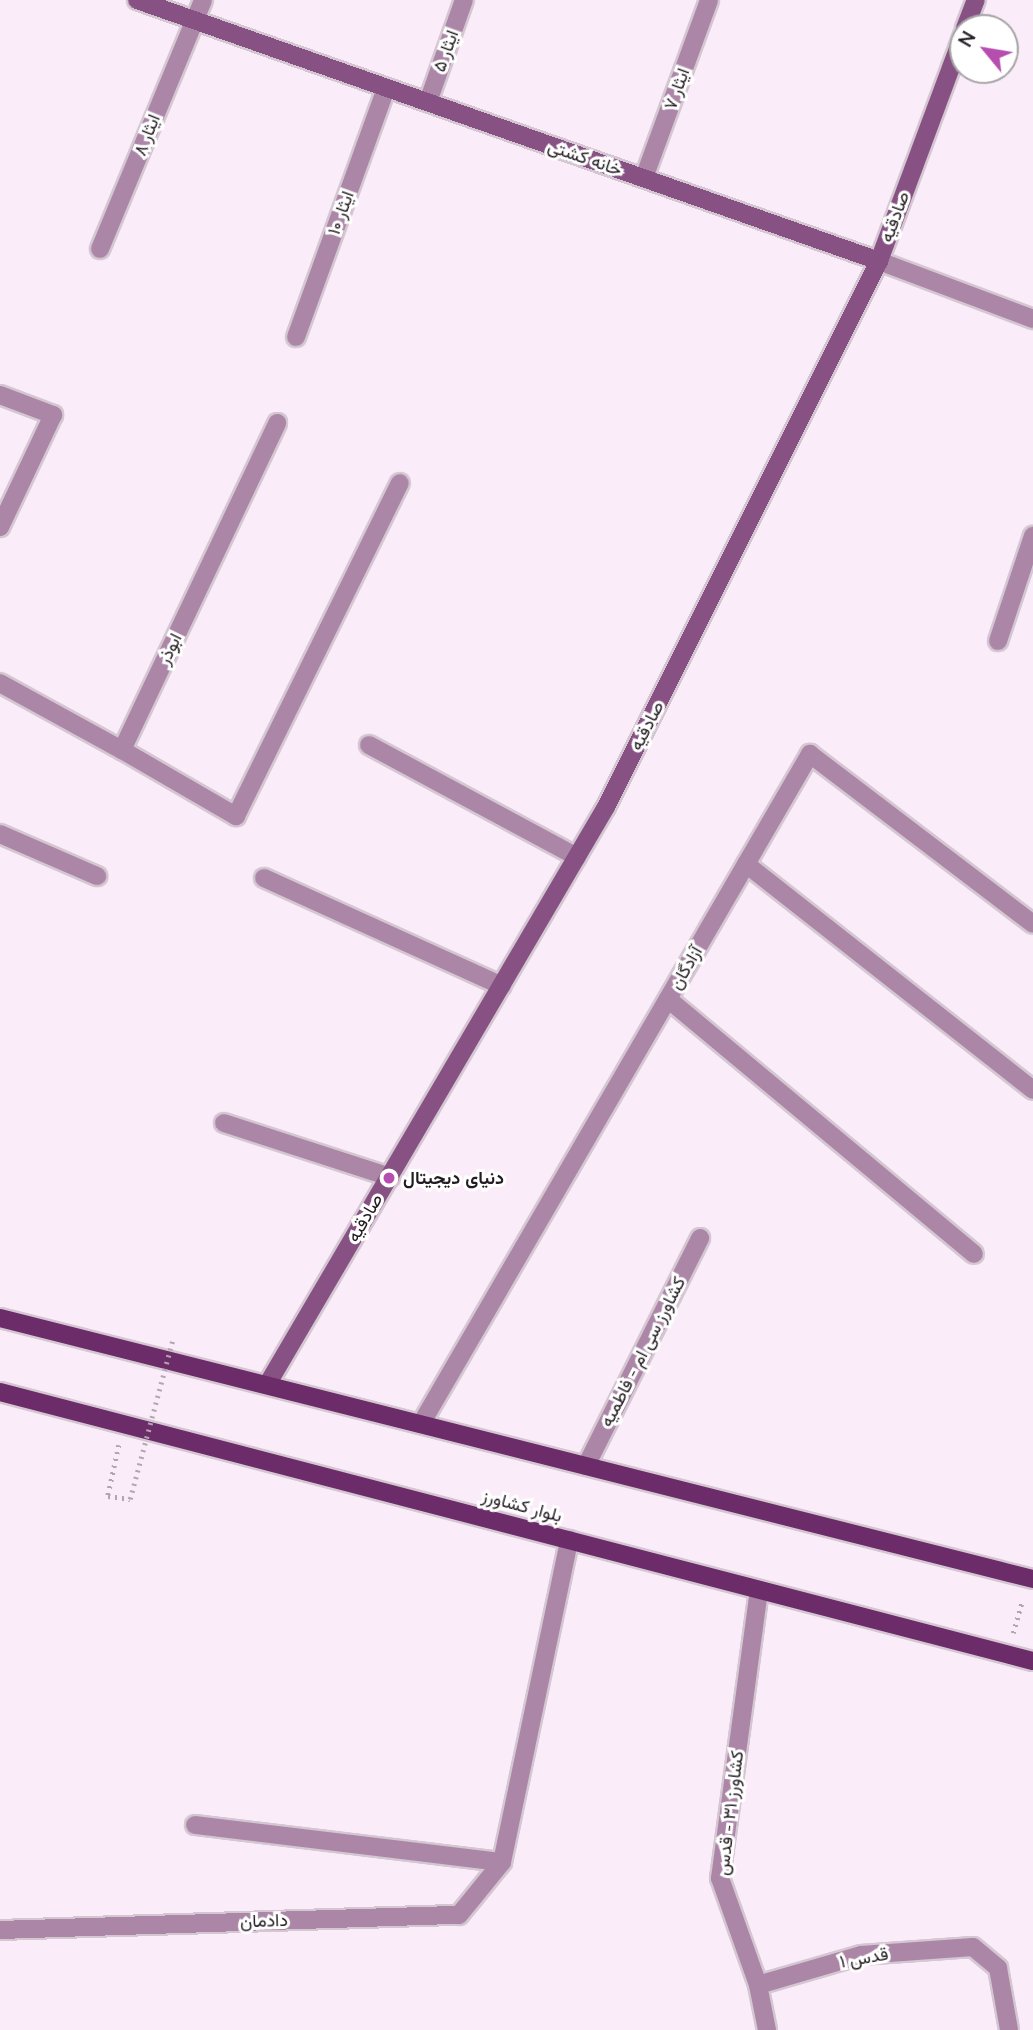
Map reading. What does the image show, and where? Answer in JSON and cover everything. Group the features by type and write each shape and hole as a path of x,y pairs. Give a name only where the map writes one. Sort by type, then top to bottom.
{"main road":[{"path":"0,1318 1032,1576"},
{"name":"بلوار کشاورز","path":"0,1392 1033,1661"}],"street":[{"name":"خانه کشتی","path":"136,0 879,261 1033,319"},
{"name":"ایثار ۸","path":"100,249 203,0"},
{"name":"ایثار ۵","path":"428,102 464,0"},
{"name":"ایثار ۷","path":"645,178 709,0"},
{"name":"صادقیه","path":"267,1385 612,794 879,261 949,73"},
{"name":"ایثار ۱۰","path":"296,337 386,88"},
{"path":"0,395 53,415 0,527"},
{"name":"ابوذر","path":"122,750 276,422"},
{"path":"0,683 236,816 400,483"},
{"path":"998,641 1033,536"},
{"path":"369,745 576,857"},
{"name":"آزادگان","path":"421,1424 810,754 1033,924"},
{"path":"0,834 97,876"},
{"path":"746,864 1033,1090"},
{"path":"264,878 502,986"},
{"path":"668,999 975,1254"},
{"path":"224,1123 390,1177"},
{"name":"کشاورز سی ام - فاطمیه","path":"586,1466 700,1238"},
{"name":"دادمان","path":"0,1930 459,1915 502,1862 569,1540"},
{"name":"کشاورز ۳۱ - قدس","path":"760,1590 720,1878 758,1985 767,2030"},
{"path":"195,1825 502,1862"},
{"name":"قدس ۱","path":"758,1985 861,1955 973,1947 998,1968 1009,2030"}],"path":[{"path":"124,1424 108,1496 130,1499 173,1342"},
{"path":"1006,1654 1032,1576"}],"place":[{"name":"دنیای دیجیتال","path":"389,1178"}]}
